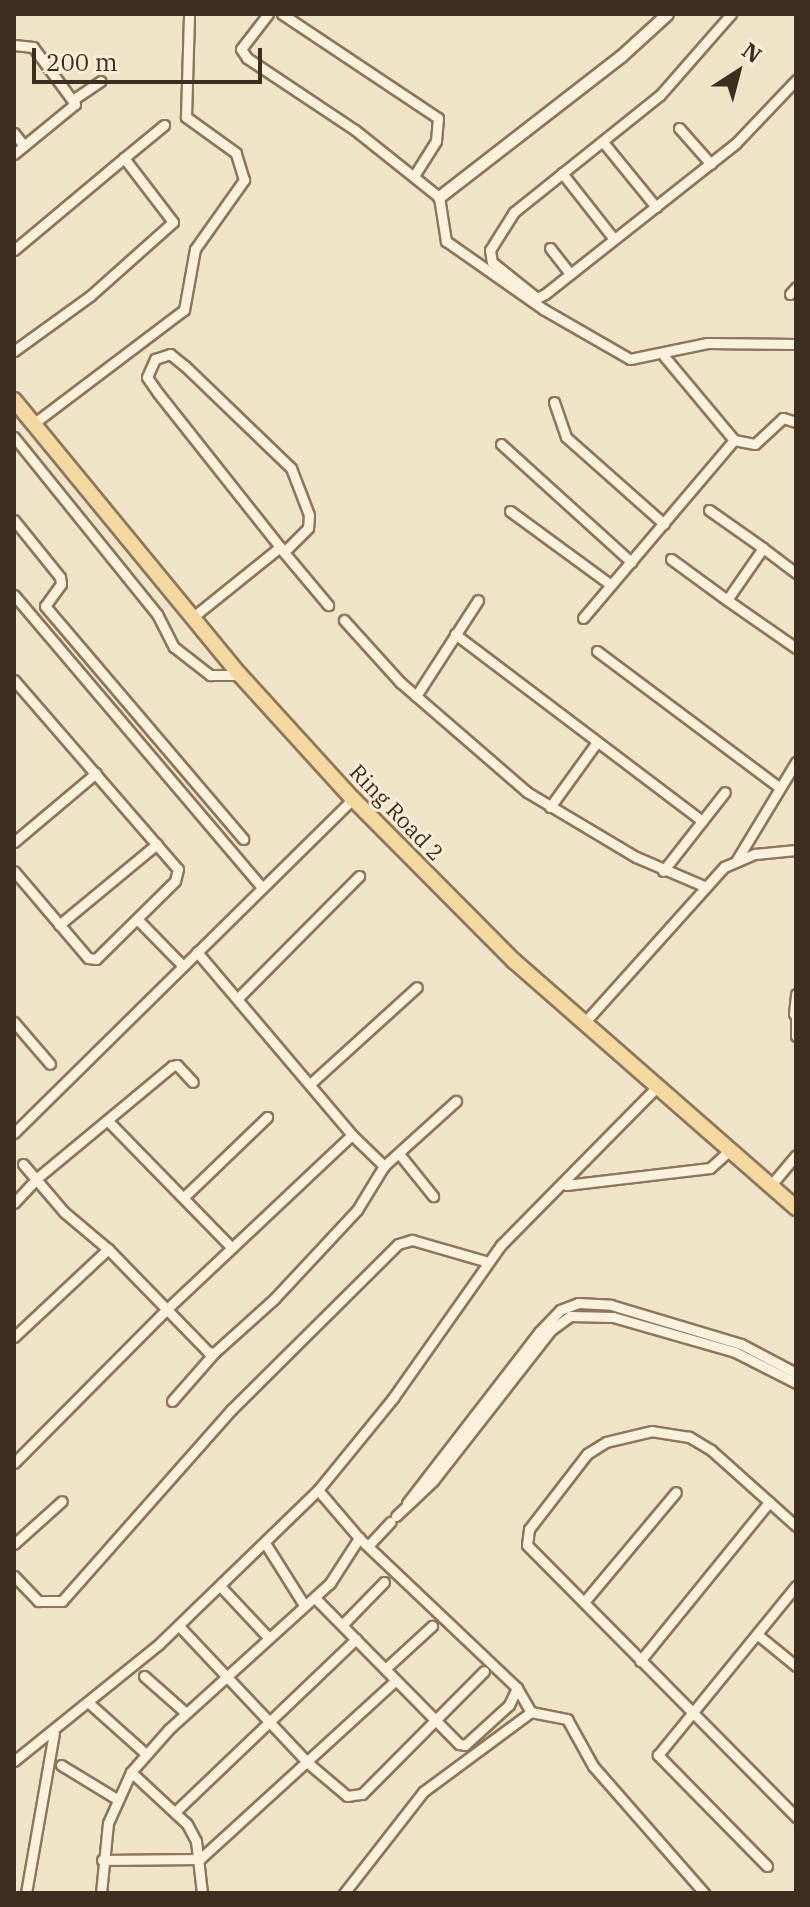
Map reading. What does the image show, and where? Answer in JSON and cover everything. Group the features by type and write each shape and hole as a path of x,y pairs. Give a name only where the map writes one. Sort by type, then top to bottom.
{"main road":[{"name":"Ring Road 2","path":"14,400 240,675 353,799 514,961 658,1086 728,1152 796,1208"}],"street":[{"path":"33,424 184,310 195,249 244,180 236,153 186,117 189,14"},
{"path":"268,14 241,49 247,58 439,197 446,241 494,278 621,357 664,356 707,343 796,344"},
{"path":"282,14 438,118 436,141 414,176"},
{"path":"439,197 621,56 667,14"},
{"path":"731,14 677,78 603,142 514,212 490,250 492,262 510,280 537,298 711,164 796,80"},
{"path":"14,45 33,47 74,99"},
{"path":"14,154 70,110 74,99 101,81"},
{"path":"14,250 164,125"},
{"path":"679,128 711,164"},
{"path":"14,133 24,146"},
{"path":"603,142 656,207"},
{"path":"14,351 90,296 173,222 124,158"},
{"path":"562,173 614,239"},
{"path":"550,248 570,274"},
{"path":"193,617 282,550 308,528 309,515 291,468 170,354 155,359 147,377 282,550 328,605"},
{"path":"664,356 734,440 755,444 783,418 796,422"},
{"path":"554,402 566,437 664,524"},
{"path":"14,437 157,614 174,647 210,675 240,675"},
{"path":"583,618 734,440"},
{"path":"501,444 631,562"},
{"path":"709,510 796,573"},
{"path":"510,511 611,585"},
{"path":"14,520 60,577 61,584 45,606 243,839"},
{"path":"727,600 763,548"},
{"path":"671,559 796,648"},
{"path":"14,595 261,886"},
{"path":"416,696 478,600"},
{"path":"344,620 416,696 550,807 663,871 706,887"},
{"path":"455,634 702,821"},
{"path":"597,651 779,787"},
{"path":"14,680 157,844 178,869 178,875 96,959 88,958 14,871"},
{"path":"550,807 597,742"},
{"path":"584,1023 706,887 736,861 796,762"},
{"path":"14,842 96,773"},
{"path":"663,871 725,792"},
{"path":"14,1133 261,886 353,799"},
{"path":"59,925 157,844"},
{"path":"736,861 796,850"},
{"path":"238,998 359,876"},
{"path":"137,919 183,966"},
{"path":"197,952 352,1135 384,1166"},
{"path":"310,1084 417,987"},
{"path":"796,994 796,1036"},
{"path":"14,1022 50,1064"},
{"path":"14,1203 36,1179 175,1064 193,1082"},
{"path":"14,1761 54,1733 179,1626 318,1490 393,1398 488,1262 533,1210 566,1185 658,1086"},
{"path":"172,1401 214,1353 357,1210 384,1166 400,1155 456,1101"},
{"path":"185,1196 267,1117"},
{"path":"108,1121 185,1196 232,1248"},
{"path":"14,1463 166,1310 352,1135"},
{"path":"566,1185 710,1168 728,1152"},
{"path":"400,1155 433,1196"},
{"path":"771,1185 796,1155"},
{"path":"23,1164 64,1212 108,1249 166,1310 214,1353"},
{"path":"14,1576 38,1601 62,1601 231,1410 398,1244 412,1240 488,1262"},
{"path":"14,1337 108,1249"},
{"path":"368,1546 407,1503 560,1310 593,1303 741,1344 796,1373"},
{"path":"502,1385 551,1330 570,1316 593,1313 735,1352 796,1383"},
{"path":"796,1526 689,1437 652,1431 606,1442 587,1454 528,1538 532,1552 796,1817"},
{"path":"318,1490 359,1538 517,1688 531,1712"},
{"path":"584,1602 676,1492"},
{"path":"14,1544 62,1501"},
{"path":"640,1661 769,1502"},
{"path":"101,1893 102,1860 117,1799 131,1772 145,1753 186,1713 315,1598 359,1538"},
{"path":"265,1543 304,1605"},
{"path":"342,1625 384,1582"},
{"path":"767,1866 659,1759 665,1743 796,1586"},
{"path":"221,1587 268,1637"},
{"path":"315,1598 436,1722 465,1745 509,1705 517,1688"},
{"path":"179,1626 308,1763 347,1796 355,1797 436,1722 484,1671"},
{"path":"385,1669 432,1626"},
{"path":"758,1635 796,1666"},
{"path":"176,1811 356,1639"},
{"path":"144,1676 186,1713"},
{"path":"102,1860 200,1859 396,1680"},
{"path":"89,1703 145,1753"},
{"path":"344,1893 423,1792 531,1712 567,1719 593,1766 704,1893"},
{"path":"26,1893 54,1733"},
{"path":"61,1765 117,1799"},
{"path":"131,1772 176,1811 196,1841 202,1893"}]}
